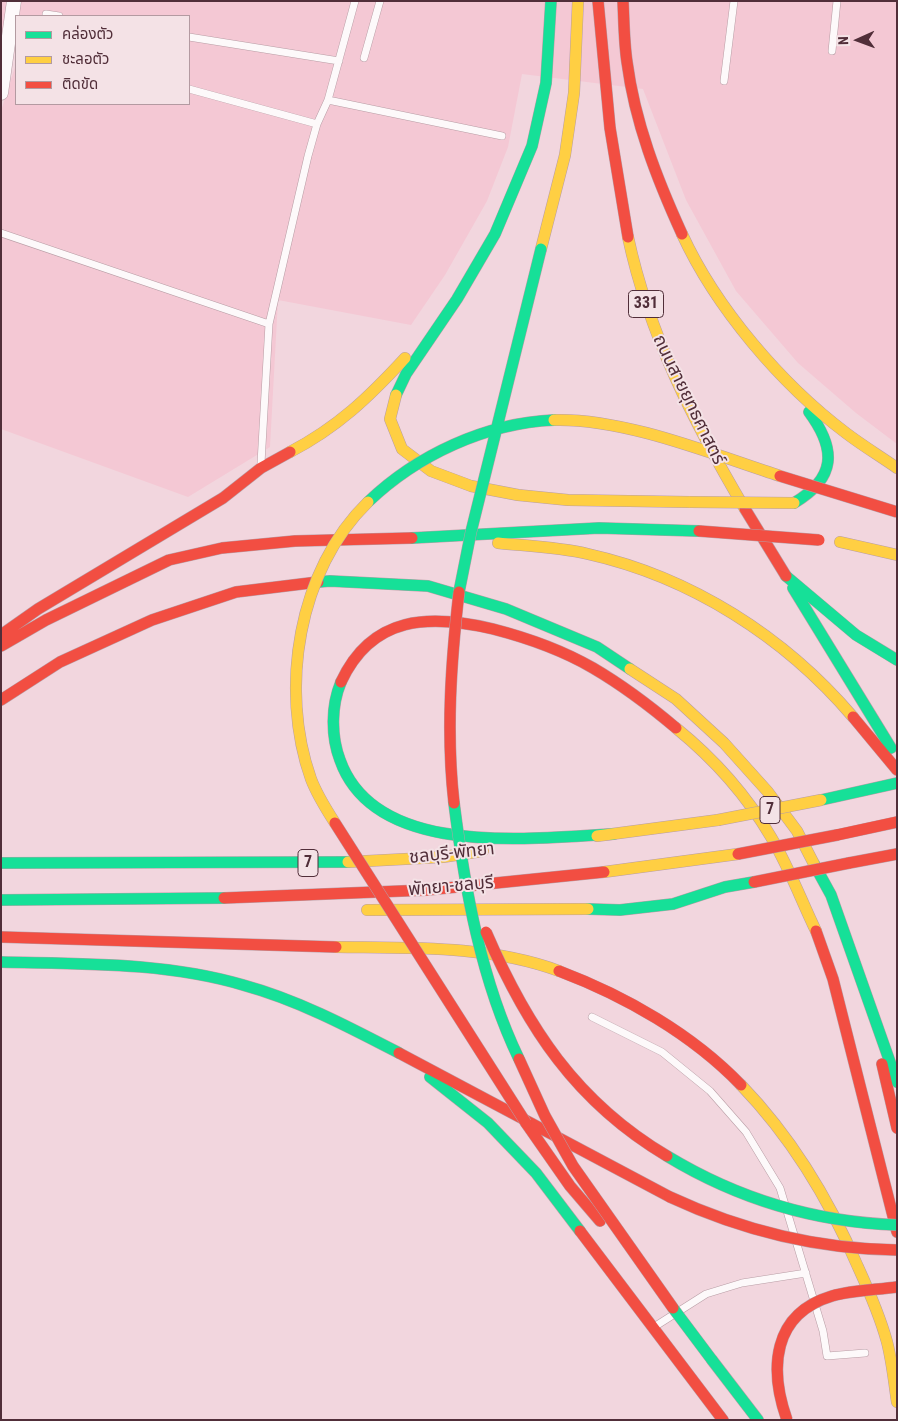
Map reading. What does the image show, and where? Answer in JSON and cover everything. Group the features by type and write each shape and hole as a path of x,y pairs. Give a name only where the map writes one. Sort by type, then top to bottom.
{"main road":[{"path":"551,1 551,40 537,132 496,232 457,300 401,382 392,401 390,419 394,438 406,455 429,472 529,499 571,502 794,503 813,491 826,473 830,456 827,438 819,423 732,317 704,276 660,187 634,104 627,64 623,1"},
{"path":"578,1 574,93 565,155 460,584 452,658 449,711 456,816 474,930 488,980 506,1032 544,1116 582,1181 673,1308 758,1420"},
{"name":"ถนนสายยุทธศาสตร์","path":"598,1 609,134 621,204 636,269 656,336 680,391 705,440 897,758"},
{"path":"1,634 38,609 223,498 261,468 321,436 370,396 457,300"},
{"path":"763,356 833,423 870,451 897,468"},
{"path":"673,1308 570,1186 531,1130 326,809 311,778 300,741 296,705 296,670 299,638 309,602 329,556 352,520 385,486 430,456 472,438 519,425 560,420 594,422 626,429 897,512"},
{"path":"1,646 46,620 169,560 222,548 295,541 442,537 598,528 699,531 819,540 897,549"},
{"path":"442,537 546,548 599,557 665,579 696,593 756,629 784,650 822,684 897,770"},
{"path":"840,542 897,555"},
{"path":"786,576 856,635 897,660"},
{"path":"1,700 60,662 152,620 236,592 330,581 428,586 506,608 597,647 676,699 724,743 768,792 797,831 832,895 868,1005 897,1082"},
{"path":"614,834 484,837 438,833 403,824 374,808 351,785 336,755 332,722 337,690 352,660 376,638 405,623 438,618 513,634 562,652 608,677 660,715 709,758 743,795 771,837 825,950 864,1092 897,1232"},
{"name":"ชลบุรี-พัทยา","path":"1,863 318,862 424,858 718,820 897,783"},
{"path":"456,816 484,927 504,976 529,1021 560,1064 593,1100 631,1133 662,1155 696,1174 741,1194 818,1218 897,1225"},
{"name":"พัทยา-ชลบุรี","path":"1,900 362,894 427,890 602,874 738,854 892,823"},
{"path":"358,910 544,908 620,910 673,904 726,887 897,854"},
{"path":"97,899 270,908"},
{"path":"1,937 367,948 488,955 540,965 593,985 646,1010 684,1035 736,1077 787,1134 820,1185 846,1234 897,1362"},
{"path":"1,962 166,969 241,984 282,997 322,1013 490,1099 706,1215 750,1231 786,1241 823,1247 897,1250"},
{"path":"868,1005 897,1128"},
{"path":"400,1053 488,1123 536,1173 723,1420"},
{"path":"787,1420 776,1385 776,1356 784,1333 796,1316 810,1305 828,1297 897,1287"},
{"path":"877,1314 888,1350 897,1402"}],"street":[{"path":"1,93 14,1"}],"lane":[{"path":"261,468 269,324 317,124 328,100 355,1"},
{"path":"364,58 380,1"},
{"path":"724,81 734,1"},
{"path":"832,51 837,1"},
{"path":"46,14 52,15"},
{"path":"190,37 339,61"},
{"path":"190,89 317,124"},
{"path":"328,100 502,136"},
{"path":"1,232 269,324"},
{"path":"592,1017 662,1052 710,1091 746,1132 780,1188 824,1331 827,1356 865,1353"},
{"path":"654,1327 706,1294 742,1283 806,1273"}],"shaded area":[{"path":"1,1 897,1 897,444 856,413 798,363 736,291 686,200 643,89 522,74 508,147 487,201 445,275 411,325 278,300 270,447 188,497 1,429 1,111 15,67 15,105 190,105 190,15 15,15 15,47 1,44"}],"traffic: fast":[{"path":"396,395 406,374 457,299 495,234 532,146 546,83 551,1"},
{"path":"459,592 471,532 541,249"},
{"path":"794,503 818,484 825,473 828,462 828,451 824,439 809,412"},
{"path":"368,502 408,470 454,444 503,427 528,422 554,420"},
{"path":"412,538 599,528 699,531"},
{"path":"786,576 856,635 897,660"},
{"path":"318,582 428,586 506,609 597,647 630,669"},
{"path":"793,588 891,748"},
{"path":"341,682 335,701 333,721 335,741 340,760 358,792 386,814 420,828 459,836 542,838 614,834"},
{"path":"821,800 897,783"},
{"path":"454,803 463,869 476,934 494,998 519,1059"},
{"path":"1,863 348,862"},
{"path":"814,864 831,895 897,1082"},
{"path":"588,909 620,910 673,904 725,887 754,882"},
{"path":"1,900 224,898"},
{"path":"1,962 92,964 153,968 213,977 284,998 342,1024 399,1053"},
{"path":"430,1077 488,1123 536,1173 580,1231"},
{"path":"667,1156 721,1184 778,1206 836,1219 897,1225"},
{"path":"673,1308 712,1360"},
{"path":"712,1360 758,1420"}],"traffic: slow":[{"path":"541,249 565,155 574,93 578,1"},
{"path":"682,234 696,262 713,289 752,343 798,392 822,413 852,438 897,468"},
{"path":"628,237 648,309 675,378 708,444 745,509"},
{"path":"290,452 338,422 379,386 405,358"},
{"path":"396,395 390,419 402,449 431,471 471,486 518,495 568,500 690,502"},
{"path":"554,420 581,421 639,431 780,476"},
{"path":"335,823 313,785 301,744 297,707 297,670 301,632 311,596 325,561 344,530 368,502"},
{"path":"690,502 794,503"},
{"path":"840,542 897,555"},
{"path":"498,543 555,548 588,554 626,564 663,578 699,595 734,614 766,636 797,661 853,717"},
{"path":"630,669 676,699 724,743 768,792 797,831 814,864"},
{"path":"676,728 728,778 762,822 784,860 816,931"},
{"path":"718,820 821,800"},
{"path":"597,836 718,820"},
{"path":"348,862 443,857 483,851"},
{"path":"604,872 738,854"},
{"path":"367,910 588,909"},
{"path":"336,947 420,948 477,952 505,956 559,971"},
{"path":"741,1085 793,1148 835,1217 881,1323 887,1342 897,1402"}],"traffic: jam":[{"path":"598,1 610,128 628,237"},
{"path":"623,1 626,54 635,107 648,150 682,234"},
{"path":"1,635 38,609 223,498 261,468 290,452"},
{"path":"780,476 897,512"},
{"path":"745,509 786,576"},
{"path":"699,531 819,540"},
{"path":"1,646 46,620 169,560 222,548 295,541 412,538"},
{"path":"1,700 60,662 152,620 236,592 318,582"},
{"path":"454,803 450,750 450,698 459,592"},
{"path":"341,682 354,660 369,643 386,632 405,625 425,622 470,624 532,641 557,650 581,662 625,689 676,728"},
{"path":"853,717 897,770"},
{"path":"837,835 897,822"},
{"path":"335,823 526,1123"},
{"path":"738,854 837,835"},
{"path":"849,863 897,854"},
{"path":"754,882 849,863"},
{"path":"224,898 427,890 604,872"},
{"path":"816,931 833,979 897,1232"},
{"path":"486,932 519,999 537,1030 558,1059 606,1112 635,1135 667,1156"},
{"path":"1,937 336,947"},
{"path":"559,971 608,992 656,1018 701,1049 741,1085"},
{"path":"399,1053 670,1197"},
{"path":"519,1059 545,1116 573,1166 673,1308"},
{"path":"882,1064 897,1128"},
{"path":"526,1123 570,1186 600,1221"},
{"path":"670,1197 725,1219 780,1236 838,1246 897,1250"},
{"path":"580,1231 723,1420"},
{"path":"787,1420 781,1401 778,1363 780,1346 787,1330 797,1316 812,1304 832,1296 856,1291 897,1287"}]}
